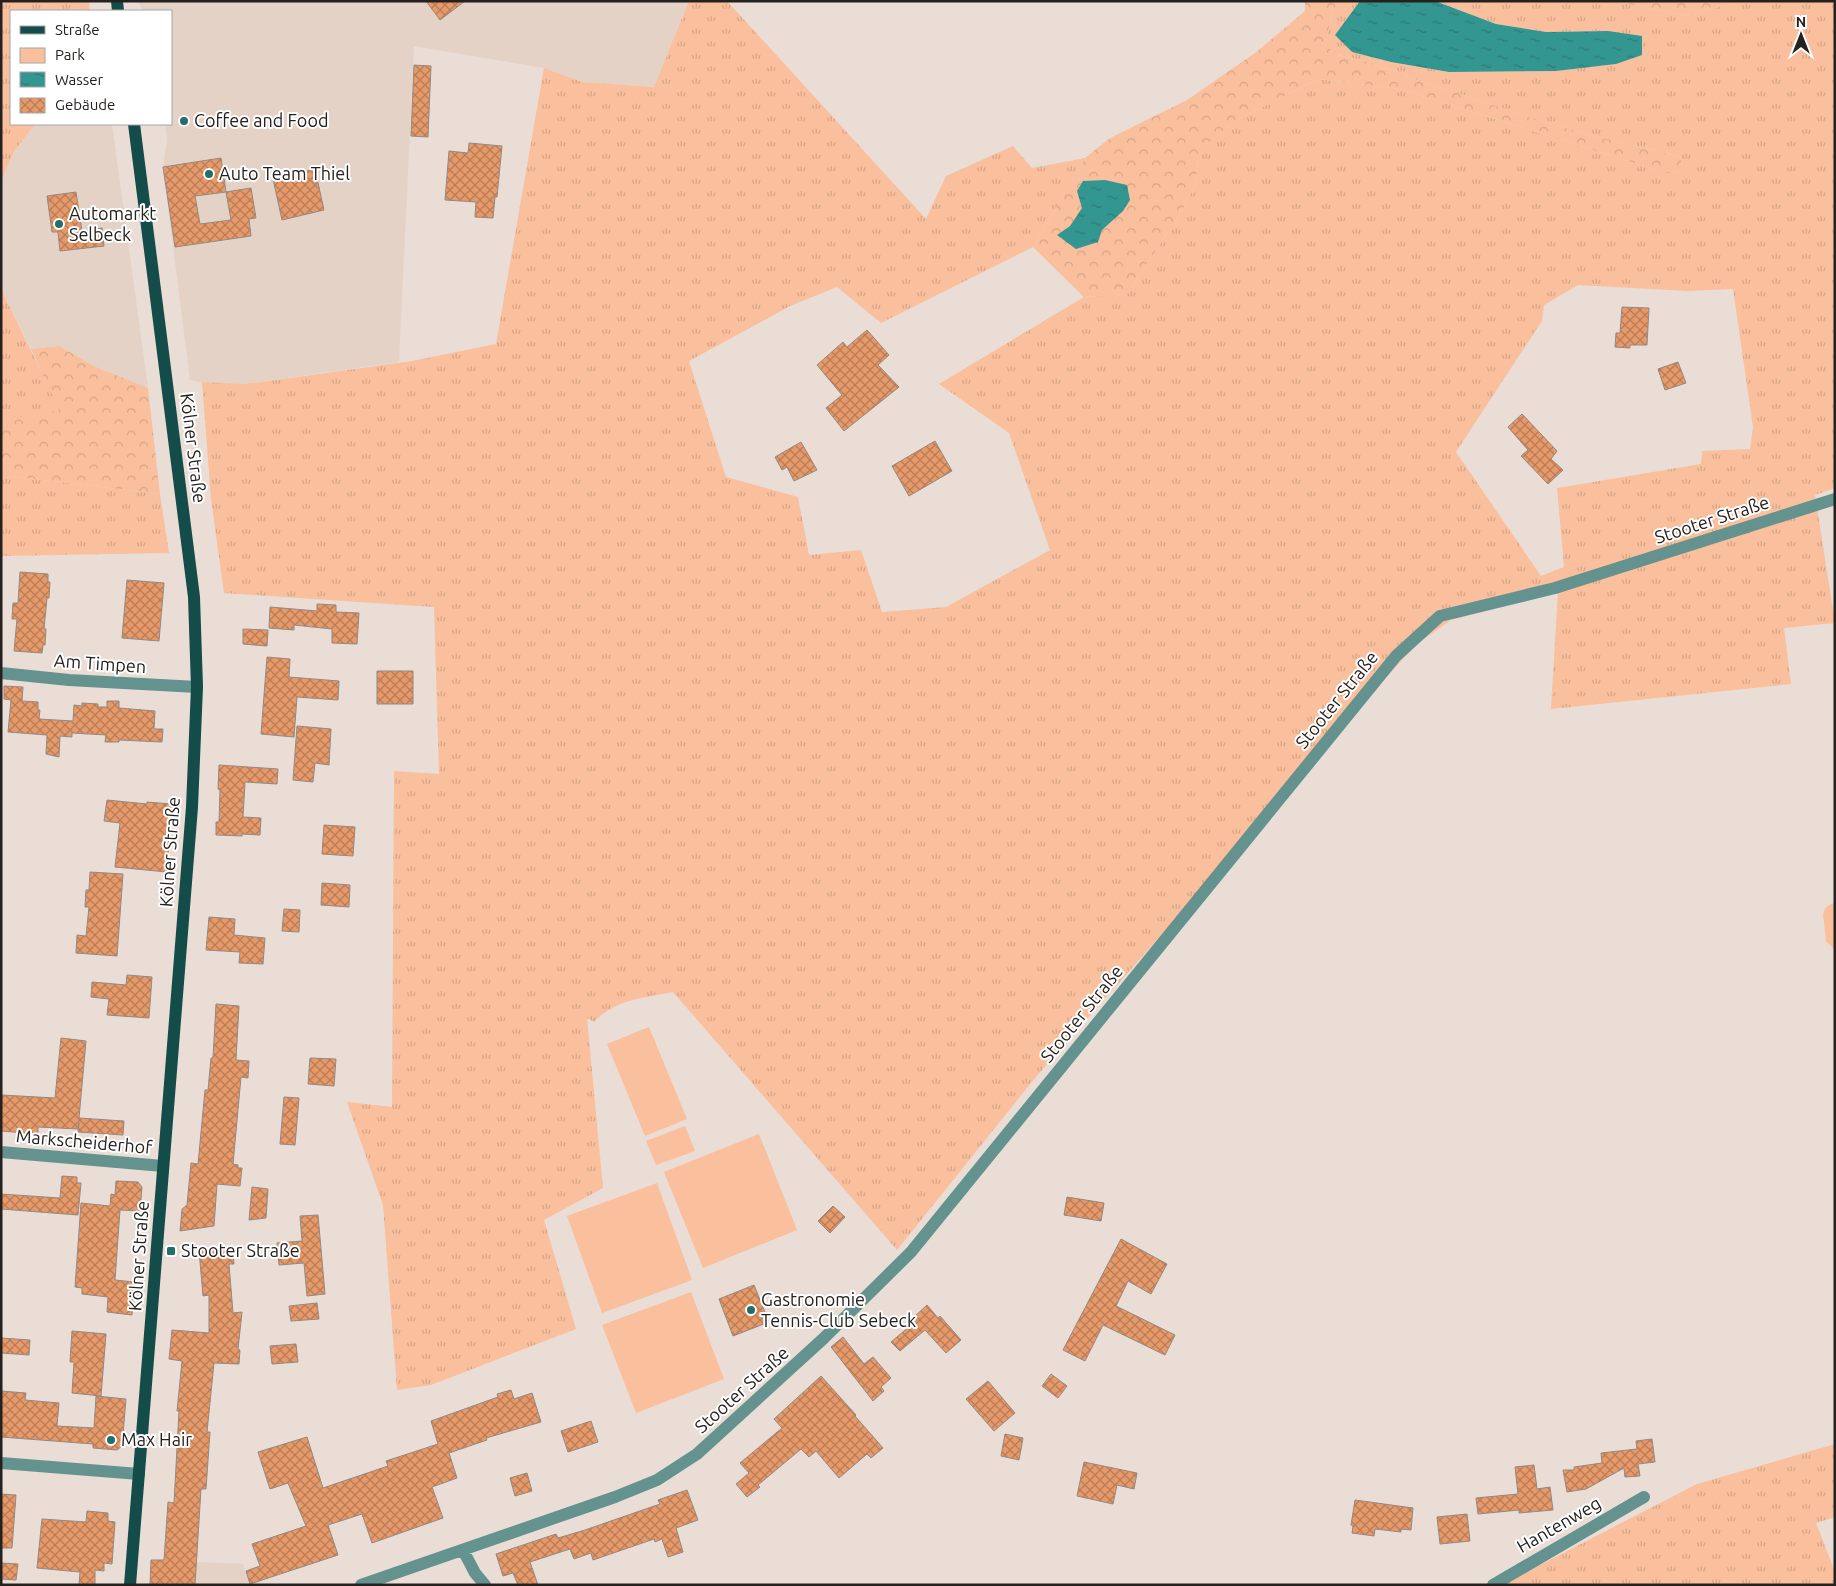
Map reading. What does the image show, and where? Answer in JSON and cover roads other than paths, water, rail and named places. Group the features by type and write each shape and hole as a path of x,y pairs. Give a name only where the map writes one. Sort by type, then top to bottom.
{"main road":[{"name":"Kölner Straße","path":"130,1585 192,807 197,687 194,596 134,125"}],"street":[{"name":"Stooter Straße","path":"361,1585 614,1498 657,1480 697,1454 824,1338 911,1252 1396,656 1440,616 1555,588 1835,499"},
{"name":"Am Timpen","path":"1,674 197,687"},
{"name":"Markscheiderhof","path":"1,1152 163,1166"},
{"path":"1,1463 139,1474"},
{"name":"Hantenweg","path":"1493,1585 1644,1497"},
{"path":"463,1550 475,1573 485,1585"}],"water":[{"path":"1360,1 1435,1 1496,24 1546,32 1608,31 1642,36 1642,55 1616,64 1556,71 1449,72 1391,62 1352,52 1335,35"},
{"path":"1105,180 1127,185 1130,200 1123,211 1102,230 1098,242 1076,249 1057,235 1070,226 1082,208 1077,191 1083,181"}],"place":[{"name":"Coffee and Food","path":"184,121"},
{"name":"Auto Team Thiel","path":"209,174"},
{"name":"Automarkt Selbeck","path":"59,224"},
{"name":"Stooter Straße","path":"171,1251"},
{"name":"Gastronomie Tennis-Club Sebeck","path":"751,1310"},
{"name":"Max Hair","path":"111,1440"}]}
